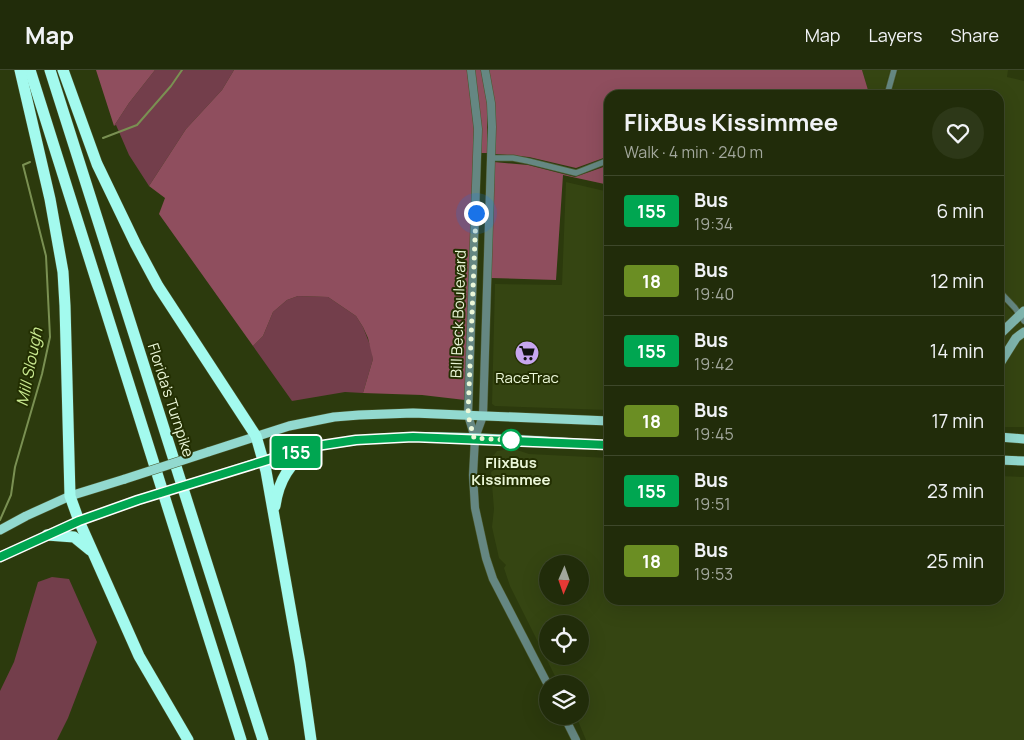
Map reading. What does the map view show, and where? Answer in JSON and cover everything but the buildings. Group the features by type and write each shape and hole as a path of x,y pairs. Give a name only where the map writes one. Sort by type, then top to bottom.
{"highway":[{"path":"20,70 50,199 63,272 67,345 70,496 79,521 140,656 188,740"},
{"path":"30,70 242,740"},
{"name":"Florida's Turnpike","path":"50,70 263,740"},
{"path":"63,70 97,164 136,245 158,286 256,436 264,461 300,663 311,740"},
{"path":"274,517 277,493 283,476 296,459 310,447"},
{"path":"47,535 74,537 93,552"}],"main road":[{"path":"1004,331 1022,316"},
{"path":"1004,357 1016,338 1024,332"},
{"path":"0,530 70,496 256,436 307,422 387,413 604,421"},
{"path":"1004,437 1024,439"},
{"path":"0,556 79,521 138,500 310,447 356,440 394,438 474,438 604,444"},
{"path":"1004,460 1024,461"}],"street":[{"name":"Bill Beck Boulevard","path":"471,70 478,129 478,157 468,415 474,438 474,492 478,526 493,579 543,675"},
{"name":"Bill Beck Boulevard","path":"474,438 483,416 491,158 491,103 485,70"},
{"path":"888,90 894,70"},
{"path":"478,157 513,158 576,173 604,162"},
{"path":"1004,296 1022,316"},
{"path":"568,725 576,740"}],"shaded area":[{"path":"96,70 155,70 114,126"},
{"path":"155,70 234,70 222,90 186,129 149,186 129,155 116,125 114,126"},
{"path":"234,70 467,70 474,129 465,400 422,395 363,393 373,359 368,338 356,316 328,297 298,296 287,300 273,312 263,336 253,346 159,214 165,198 149,186 186,129 222,90"},
{"path":"474,70 481,70 487,103 487,153 481,153 481,129"},
{"path":"489,70 862,70 868,90 604,90 604,158 576,168 529,157 495,154"},
{"path":"862,70 890,70 884,90 868,90"},
{"path":"898,70 1008,70 1007,77 1024,81 1024,306 1020,309 1004,291 1004,90 892,90"},
{"path":"494,162 528,165 575,177 604,167 604,184 563,175 556,280 491,278"},
{"path":"566,182 604,191 604,410 495,406 492,404 495,284 562,285"},
{"path":"298,296 328,297 356,316 363,327 372,350 373,359 363,393 345,392 292,401 253,346 263,336 273,312 287,300"},
{"path":"1004,303 1014,314 1004,325"},
{"path":"1019,321 1023,327 1013,336 1004,350 1004,336"},
{"path":"1024,337 1024,427 1004,427 1004,364 1019,341"},
{"path":"503,450 517,450 529,454 604,458 604,605 1004,605 1004,476 1024,477 1024,740 586,740 580,725 589,725 589,675 554,675 550,665 589,665 589,615 539,615 539,644 510,586 504,568 506,565 499,558 492,527 494,509 491,472 494,470 491,464 493,456 497,451"},
{"path":"52,577 69,579 97,642 68,718 57,740 0,740 0,691 14,662 38,582"}],"waterway":[{"name":"Mill Slough","path":"103,138 137,125 171,86 182,70"},
{"name":"Mill Slough","path":"0,520 11,495 15,467 42,374 50,337 46,256 23,165 30,162"}],"bus line":[{"name":"155","path":"0,557 79,521 138,500 310,447 356,440 413,437 604,445"}],"place":[{"name":"RaceTrac","path":"527,353"},
{"name":"FlixBus Kissimmee","path":"511,440"}],"route":[{"path":"476,213 468,415 474,438 511,440"}]}
